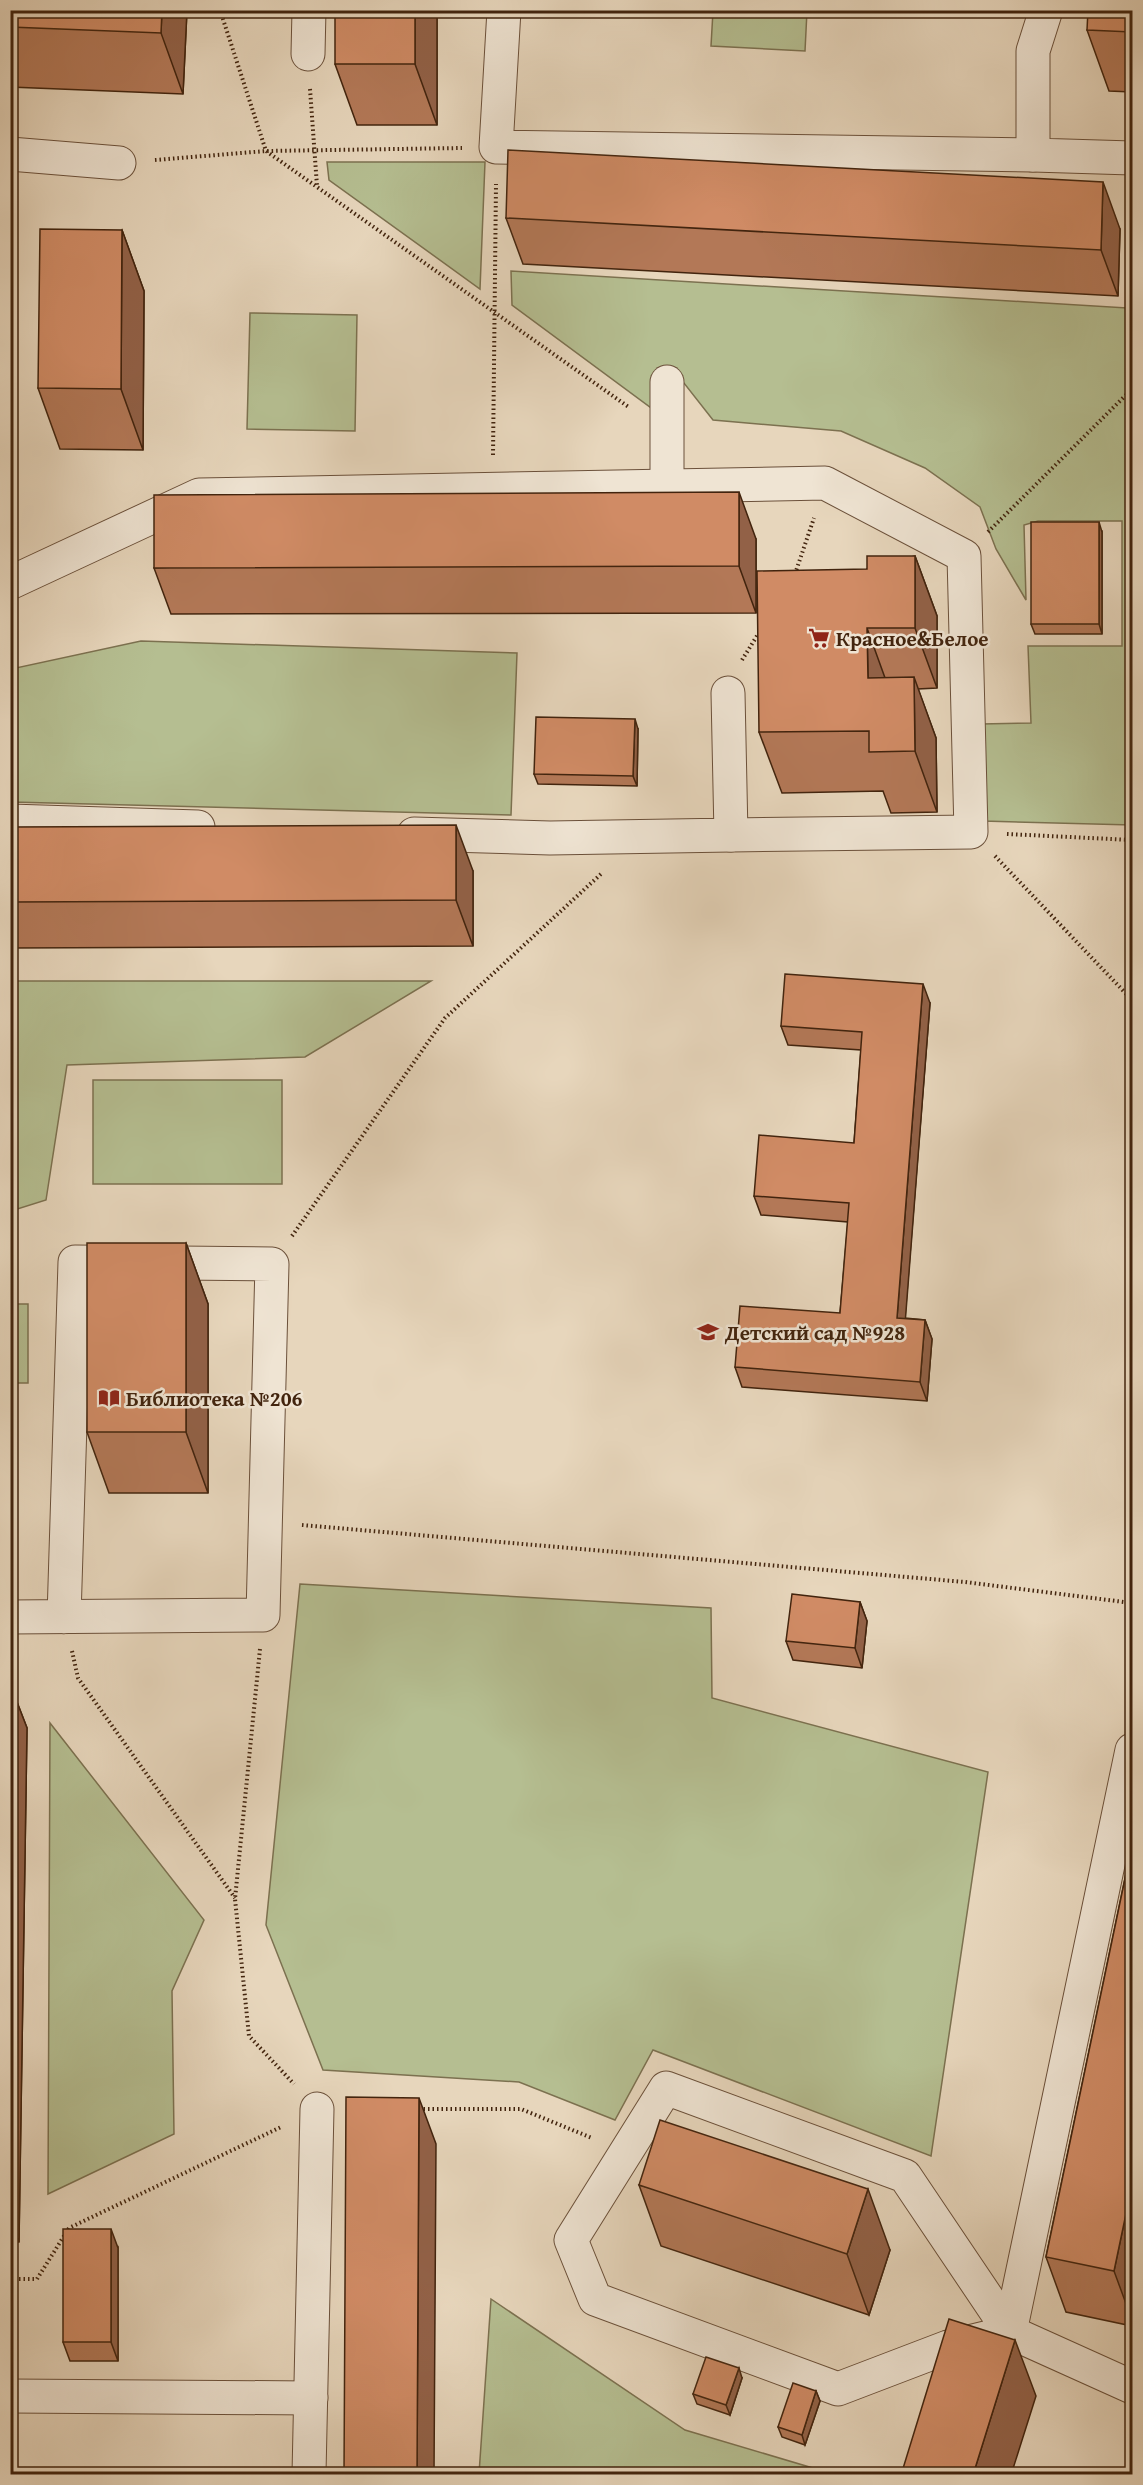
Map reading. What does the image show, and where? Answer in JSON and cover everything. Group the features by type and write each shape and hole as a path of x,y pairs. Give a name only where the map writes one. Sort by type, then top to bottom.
{"lane":[{"path":"308,54 309,10"},
{"path":"504,10 496,147 1132,158"},
{"path":"1033,155 1033,51 1046,10"},
{"path":"10,154 119,164"},
{"path":"667,382 667,486"},
{"path":"10,583 199,495 825,483 964,556 971,832 550,838 382,833"},
{"path":"728,693 731,835"},
{"path":"10,821 226,828"},
{"path":"10,1617 64,1617 263,1615 272,1264 75,1262 64,1617"},
{"path":"1010,2332 1132,1750"},
{"path":"1010,2332 948,2347 838,2389 595,2299 571,2240 666,2088 904,2176 1010,2332 1132,2387"},
{"path":"309,2475 317,2109"},
{"path":"937,2379 948,2347"},
{"path":"10,2396 311,2398"}],"path":[{"path":"220,10 266,151 667,434"},
{"path":"308,54 317,187"},
{"path":"119,164 266,151 314,152 496,147 494,489"},
{"path":"964,556 1132,389"},
{"path":"792,581 825,483"},
{"path":"743,658 761,629"},
{"path":"971,832 1132,840"},
{"path":"971,832 1132,1000"},
{"path":"272,1264 445,1018 642,837"},
{"path":"265,1522 965,1582 1132,1603"},
{"path":"10,2279 37,2278 69,2228 317,2109 249,2036 235,1899 263,1615"},
{"path":"64,1617 78,1678 235,1899"},
{"path":"413,2109 521,2109 626,2152"}],"green space":[{"path":"713,11 807,11 805,51 711,46"},
{"path":"327,162 485,162 480,289 329,180"},
{"path":"1129,215 1132,215 1132,825 983,821 981,724 1031,723 1028,646 1122,646 1122,521 1038,521 1024,525 1026,600 996,549 980,507 925,468 841,431 713,420 684,383 657,372 654,410 512,305 511,271 1127,308"},
{"path":"250,313 357,315 355,431 247,429"},
{"path":"141,641 517,653 511,815 11,802 11,669"},
{"path":"10,981 431,981 305,1057 67,1065 46,1200 11,1211"},
{"path":"93,1080 282,1080 282,1184 93,1184"},
{"path":"11,1304 28,1304 28,1383 11,1383"},
{"path":"300,1584 711,1608 712,1698 988,1772 931,2156 653,2050 615,2120 519,2082 323,2070 266,1925"},
{"path":"50,1723 204,1920 172,1991 174,2134 48,2194"},
{"path":"491,2299 685,2430 833,2474 479,2474"}],"building":[{"path":"10,10 162,10 161,33 10,27"},
{"path":"335,10 415,10 415,64 335,64"},
{"path":"1088,10 1132,10 1132,32 1087,30"},
{"path":"508,150 1103,182 1101,250 506,218"},
{"path":"40,229 122,230 121,389 38,388"},
{"path":"739,492 739,566 154,568 154,495"},
{"path":"1031,522 1099,522 1099,624 1031,624"},
{"path":"867,556 915,556 915,628 867,628 868,678 914,677 915,751 869,752 869,731 759,732 757,571 867,569"},
{"path":"536,717 635,719 633,776 534,774"},
{"path":"456,825 456,900 10,902 10,827"},
{"path":"785,974 923,984 897,1318 925,1320 920,1382 735,1367 740,1306 840,1313 849,1203 754,1196 759,1135 854,1143 862,1032 781,1026"},
{"path":"87,1243 186,1243 186,1432 87,1432"},
{"path":"792,1594 860,1602 855,1648 786,1641"},
{"path":"1132,1845 1132,2185 1114,2271 1046,2257"},
{"path":"346,2097 419,2098 417,2475 344,2475"},
{"path":"660,2120 868,2189 847,2254 639,2185"},
{"path":"63,2229 111,2229 111,2342 63,2342"},
{"path":"949,2319 1015,2340 973,2475 901,2475"},
{"path":"706,2357 739,2368 726,2405 693,2394"},
{"path":"793,2383 816,2391 802,2435 778,2427"}],"place":[{"name":"Красное&Белое","path":"819,638"},
{"name":"Детский сад №928","path":"708,1332"},
{"name":"Библиотека №206","path":"109,1398"}]}
